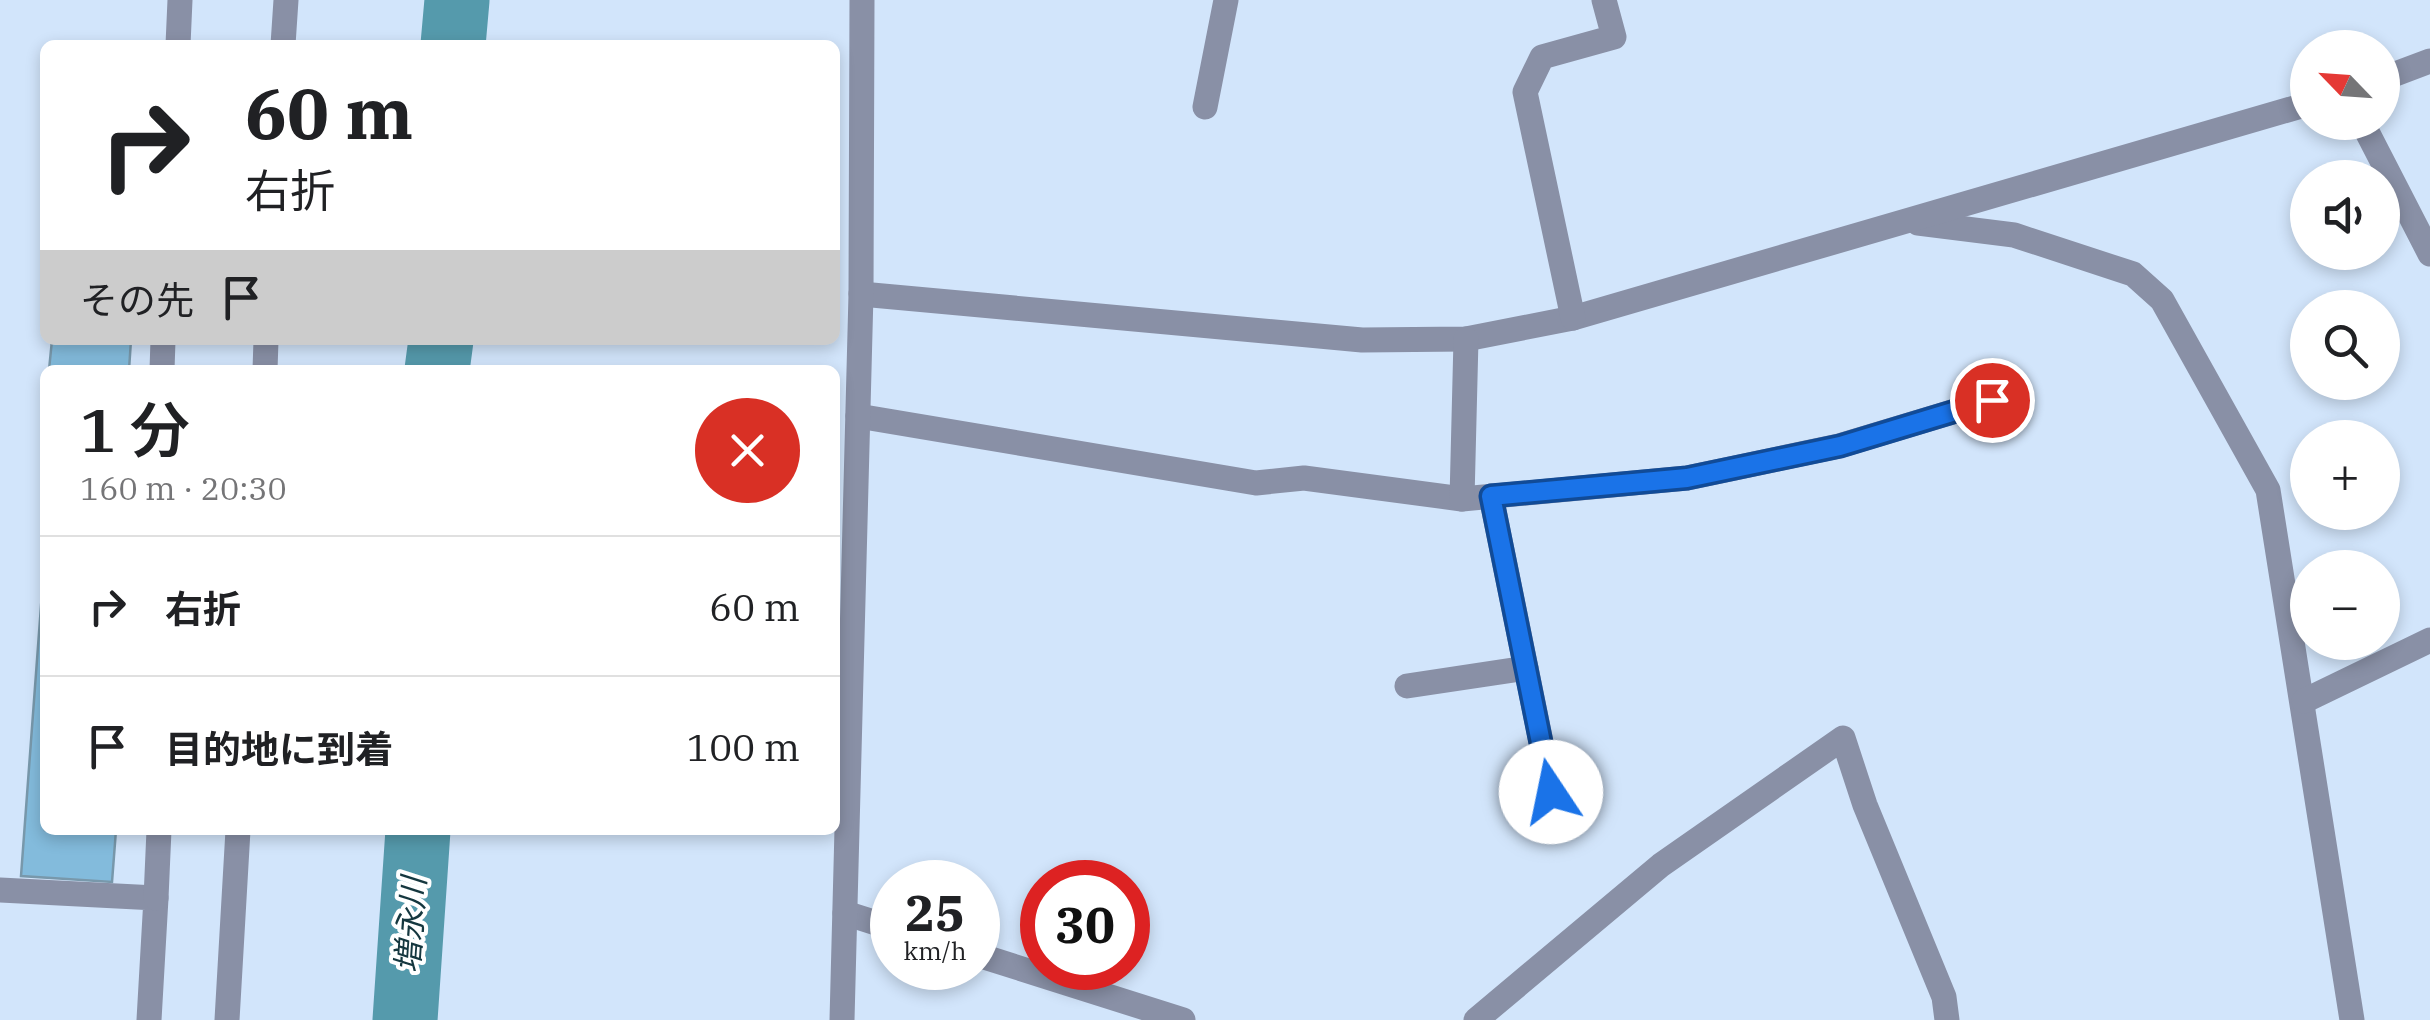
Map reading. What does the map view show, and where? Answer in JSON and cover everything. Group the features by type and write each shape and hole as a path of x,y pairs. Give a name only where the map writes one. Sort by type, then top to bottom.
{"street":[{"path":"178,40 180,0"},
{"path":"283,40 286,0"},
{"path":"842,1020 861,294 862,0"},
{"path":"1205,106 1226,0"},
{"path":"1573,318 1525,92 1542,57 1614,37 1604,0"},
{"path":"2400,72 2430,61"},
{"path":"861,294 1362,340 1466,338 1573,318 2290,109"},
{"path":"2371,140 2430,254"},
{"path":"1909,222 2014,235 2133,274 2162,300 2268,490 2352,1020"},
{"path":"1462,499 1466,338"},
{"path":"858,416 1256,484 1304,478 1462,499 1687,478 1840,446 1992,400"},
{"path":"1491,496 1551,792 1531,802"},
{"path":"2304,701 2430,640"},
{"path":"1407,686 1526,668"},
{"path":"1476,1020 1661,865 1843,738 1865,806 1944,997 1947,1020"},
{"path":"150,1020 159,835"},
{"path":"227,1020 238,835"},
{"path":"0,890 156,898"},
{"path":"844,913 870,921"},
{"path":"1000,962 1182,1020"}],"building":[{"path":"52,345 131,345 129,365 50,365"},
{"path":"40,620 40,835 116,835 112,882 21,876"}],"waterway":[{"name":"増永川","path":"453,40 457,0"},
{"name":"増永川","path":"438,365 440,345"},
{"name":"増永川","path":"405,1020 418,835"}],"route":[{"path":"1551,792 1491,496 1687,478 1840,446 1992,400"}]}
